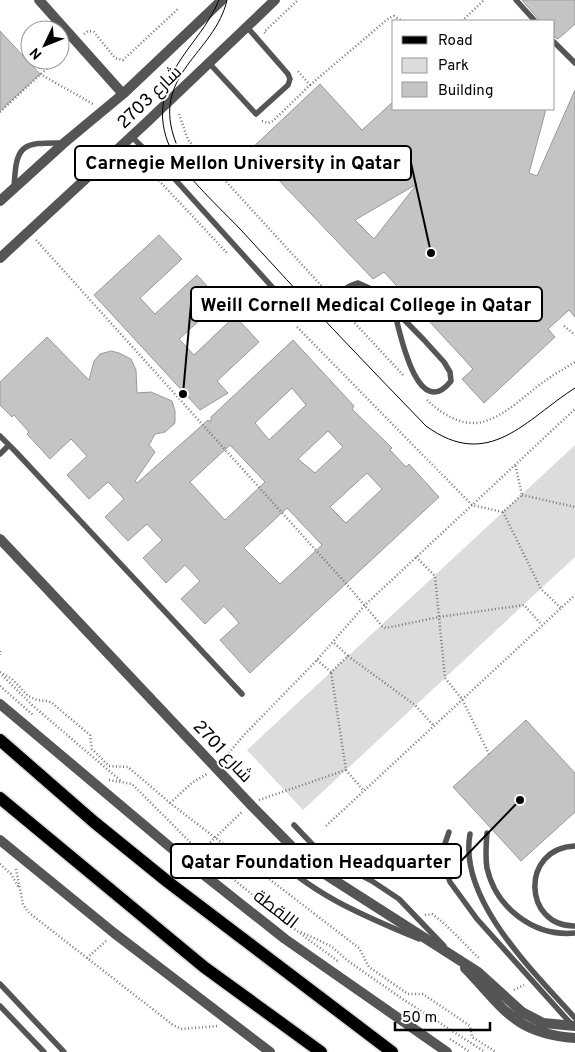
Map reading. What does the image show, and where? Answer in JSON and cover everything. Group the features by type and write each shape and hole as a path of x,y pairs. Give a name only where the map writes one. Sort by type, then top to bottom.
{"main road":[{"path":"0,740 124,846 246,943 392,1052"},
{"path":"0,798 204,968 321,1052"}],"street":[{"path":"39,0 123,94"},
{"name":"شارع 2703","path":"0,201 64,143 123,94 222,0"},
{"name":"شارع 2703","path":"0,258 276,0"},
{"name":"شارع 2701","path":"0,539 309,864 449,951 478,972 522,1012 543,1022 574,1023"},
{"name":"اللقطة","path":"0,704 181,856 285,939 447,1052"},
{"path":"0,840 114,933 270,1052"},
{"name":"شارع 2701","path":"449,951 505,1013 526,1027 544,1034 575,1038"}],"lane":[{"path":"516,0 534,20"},
{"path":"209,63 256,114 288,85 290,79 288,74 247,27"},
{"path":"555,43 575,63"},
{"path":"132,136 172,176 301,319 310,318 346,286 358,283 376,291 444,362 450,372 450,381 444,388 438,391 427,390 416,379 408,361 394,310"},
{"path":"14,190 15,159 22,150 35,143 64,143"},
{"path":"0,436 242,694"},
{"path":"0,454 9,445"},
{"path":"294,825 312,844 339,864 372,881 399,899 449,951"},
{"path":"449,832 441,855 450,882 477,919 574,1023"},
{"path":"487,833 488,869 496,892 512,912 533,926 557,933 575,933"},
{"path":"470,834 468,848 474,874 480,893 502,936 574,1023"},
{"path":"575,846 562,848 547,857 537,872 534,890 540,907 545,914 561,924 575,926"},
{"path":"268,850 285,868 330,899 449,951"},
{"path":"0,984 64,1052"},
{"path":"0,1006 44,1052"}],"path":[{"path":"463,20 484,0"},
{"path":"81,37 88,31 94,32 115,58 123,60 179,8"},
{"path":"310,85 389,18 394,16 400,20"},
{"path":"0,112 45,70"},
{"path":"40,74 101,111"},
{"path":"179,114 188,140 411,383"},
{"path":"135,155 229,254"},
{"path":"29,231 380,624 386,628 439,617 524,605 542,625"},
{"path":"296,326 472,505 503,512"},
{"path":"564,326 575,336"},
{"path":"424,397 438,411 444,414 468,423 482,422 518,404 545,381 575,362"},
{"path":"170,804 193,782 216,768 244,734 317,660 365,605 575,409"},
{"path":"516,464 522,495"},
{"path":"503,512 522,495"},
{"path":"522,495 575,507"},
{"path":"503,512 541,589 561,608"},
{"path":"416,557 435,576 444,678 462,699 490,754"},
{"path":"326,826 575,595"},
{"path":"333,642 348,656 416,706 434,726"},
{"path":"331,672 348,656"},
{"path":"317,660 331,672 346,770 364,791"},
{"path":"0,673 32,705 122,781"},
{"path":"0,673 12,679 28,696 52,703 90,735 92,749 110,766 128,767 170,804 359,948 369,967 408,994 423,994 470,1026 472,1037 496,1052"},
{"path":"0,686 36,718"},
{"path":"200,852 250,804 346,770"},
{"path":"102,777 111,781 122,781 132,784 200,852 297,931 343,965"},
{"path":"0,864 11,874 21,891"},
{"path":"14,866 18,872 23,904 28,912 173,1025 181,1029 219,1027"},
{"path":"420,921 426,914 432,914 460,937 485,964"},
{"path":"297,931 332,946 348,961 404,1000 485,1052"},
{"path":"87,958 114,933"},
{"path":"510,986 514,990 532,980"},
{"path":"446,1036 470,1052"}],"green space":[{"path":"575,445 575,557 303,810 247,750"}],"building":[{"path":"522,0 575,0 575,24 558,39 555,38 555,20 539,20"},
{"path":"0,31 20,52 20,70 36,70 40,74 0,111"},
{"path":"320,84 362,130 392,103 392,110 546,110 529,173 537,176 575,90 575,317 569,310 548,329 555,337 484,403 462,379 473,369 384,272 373,279 250,150","holes":["417,184 374,239 355,220"]},
{"path":"159,235 182,259 140,298 155,314 197,275 221,301 179,339 194,355 235,316 259,342 217,381 228,393 200,410 94,295"},
{"path":"47,337 89,380 94,361 100,354 111,351 131,359 136,370 137,393 151,392 172,401 175,411 175,423 165,432 155,434 149,445 155,452 135,481 137,483 208,420 211,422 211,417 293,340 354,406 352,409 392,448 390,450 406,467 409,464 439,497 250,673 220,640 239,623 224,606 205,624 181,599 200,581 185,565 166,583 143,558 162,540 147,524 128,541 105,517 124,499 108,482 89,499 67,475 87,456 71,439 50,459 27,434 29,432 14,415 12,417 0,405 0,382","holes":["292,388 306,405 269,440 255,423","328,431 343,447 315,473 298,459","230,445 265,482 225,520 190,482","367,473 382,489 346,523 330,507","287,508 322,545 280,584 244,548"]},
{"path":"526,720 575,773 575,812 521,861 453,787"}],"tram line":[{"path":"219,0 204,27 171,77 163,106 163,124 168,142 179,162 195,182 426,426 448,439 469,444 488,442 506,436 575,388"},
{"path":"176,143 170,119 171,99 177,82 220,19 227,0"}],"place":[{"name":"Carnegie Mellon University in Qatar","path":"431,253"},
{"name":"Weill Cornell Medical College in Qatar","path":"183,394"},
{"name":"Qatar Foundation Headquarter","path":"520,800"}]}
